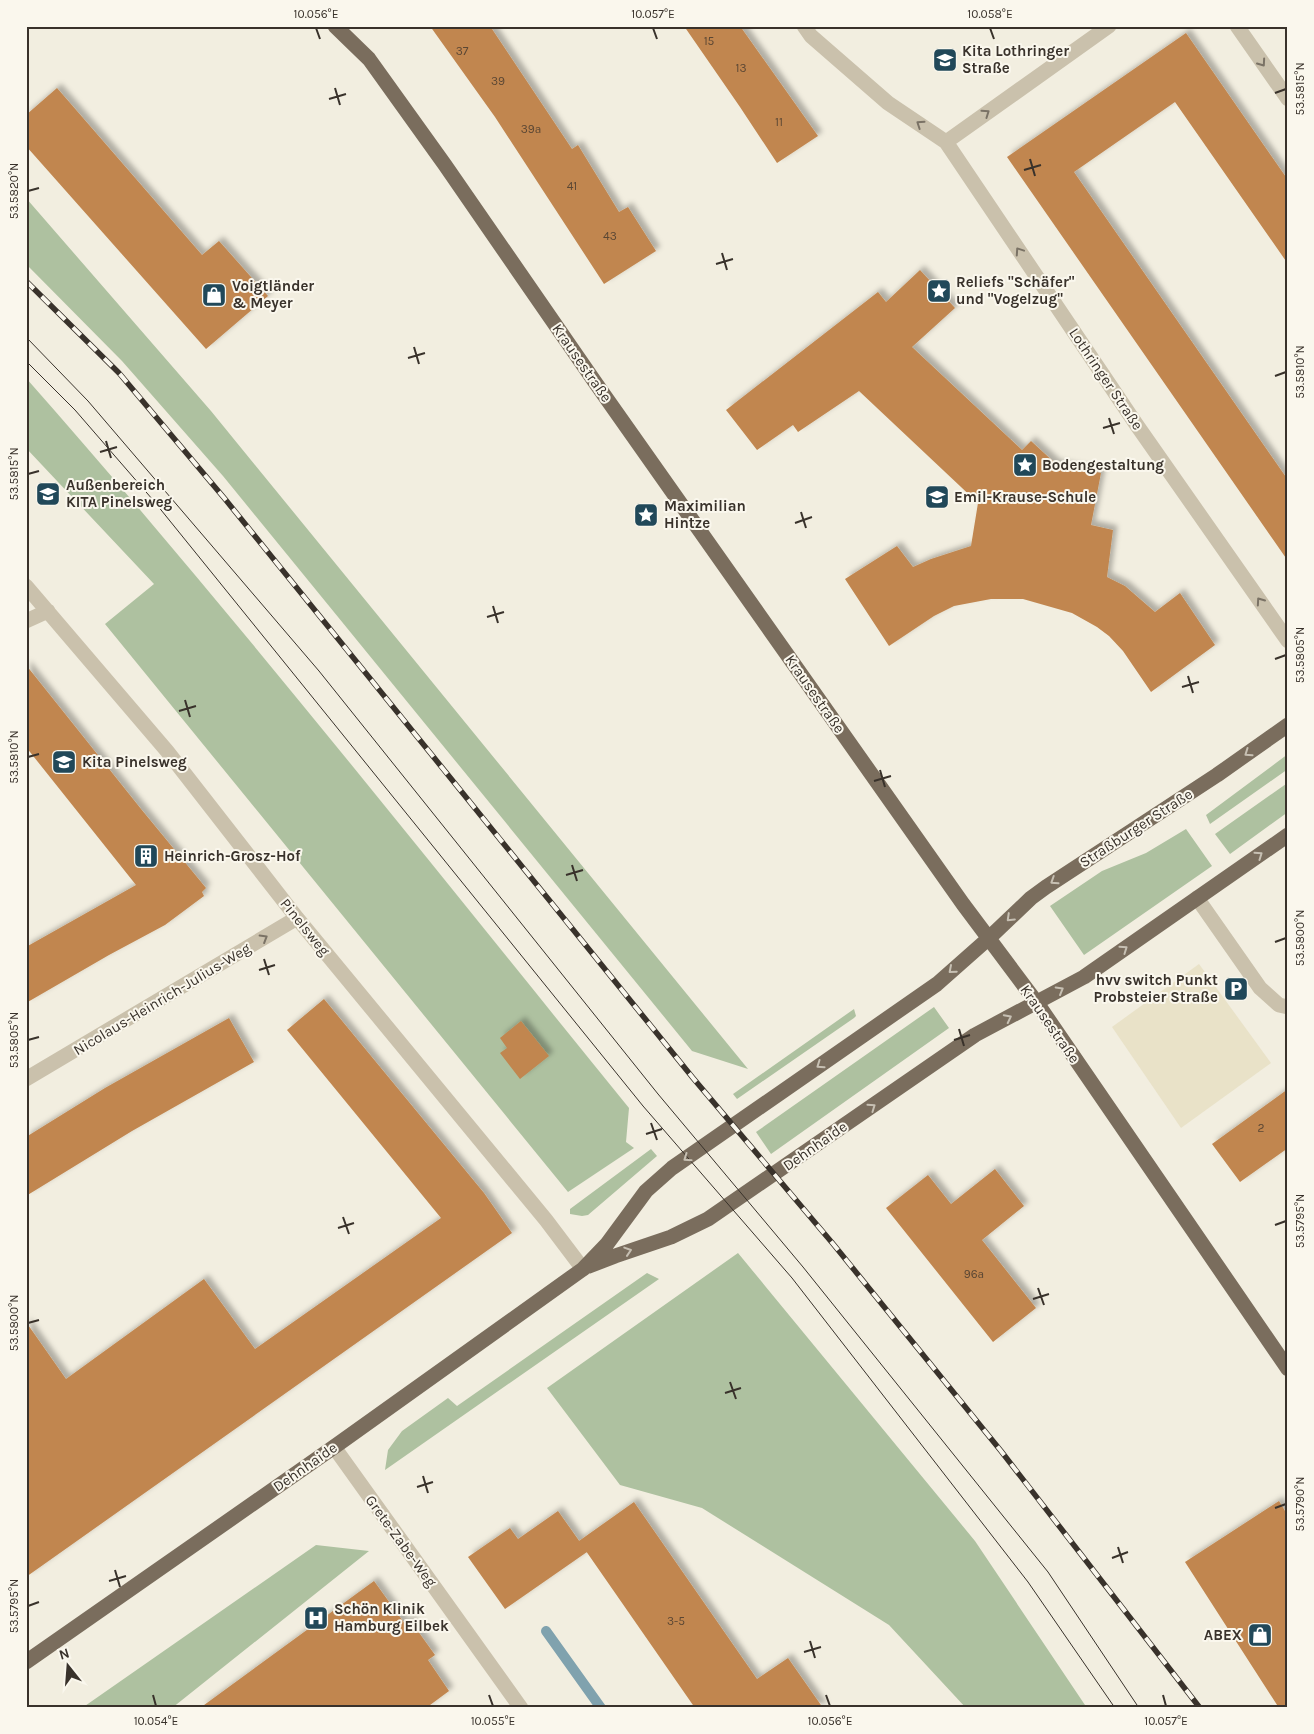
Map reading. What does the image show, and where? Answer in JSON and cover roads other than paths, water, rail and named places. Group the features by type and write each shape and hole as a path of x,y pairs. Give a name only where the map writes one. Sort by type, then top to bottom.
{"main road":[{"name":"Krausestraße","path":"335,26 374,66 963,904 1037,1003 1288,1369"},
{"name":"Straßburger Straße","path":"989,938 1031,898 1046,887 1217,775 1288,725"},
{"path":"1037,1003 1084,976 1288,835"},
{"name":"Dehnhaide","path":"26,1662 334,1447 583,1269 607,1244 646,1191 672,1168 936,984 989,938"},
{"name":"Dehnhaide","path":"583,1269 671,1237 708,1219 975,1035 1037,1003"}],"street":[{"name":"Lothringer Straße","path":"804,26 811,36 888,103 946,142 1136,424 1288,641"},
{"path":"946,142 1109,26"},
{"path":"1237,26 1288,99"},
{"name":"Pinelsweg","path":"26,586 196,787 297,918 546,1220 583,1269"},
{"path":"26,621 48,611"},
{"path":"1197,898 1260,988 1279,1005 1288,1007"},
{"name":"Nicolaus-Heinrich-Julius-Weg","path":"26,1080 297,918"},
{"name":"Grete-Zabe-Weg","path":"334,1447 521,1708"}],"waterway":[{"path":"546,1631 601,1708"}],"tram line":[{"path":"26,337 88,401 319,671 658,1094 803,1267 1048,1572 1139,1708"},
{"path":"26,361 75,410 153,500 643,1106 792,1278 1028,1582 1115,1708"}],"railway":[{"path":"26,281 119,373 225,499 693,1078 834,1245 1001,1451 1200,1708"}],"place":[{"name":"Kita Lothringer Straße","path":"945,60"},
{"name":"Reliefs \"Schäfer\" und \"Vogelzug\"","path":"939,291"},
{"name":"Voigtländer & Meyer","path":"214,295"},
{"name":"Bodengestaltung","path":"1025,465"},
{"name":"Außenbereich KITA Pinelsweg","path":"48,494"},
{"name":"Emil-Krause-Schule","path":"937,497"},
{"name":"Maximilian Hintze","path":"646,515"},
{"name":"Kita Pinelsweg","path":"64,762"},
{"name":"Heinrich-Grosz-Hof","path":"146,856"},
{"name":"hvv switch Punkt Probsteier Straße","path":"1236,989"},
{"name":"Schön Klinik Hamburg Eilbek","path":"316,1618"},
{"name":"ABEX","path":"1260,1635"}]}
